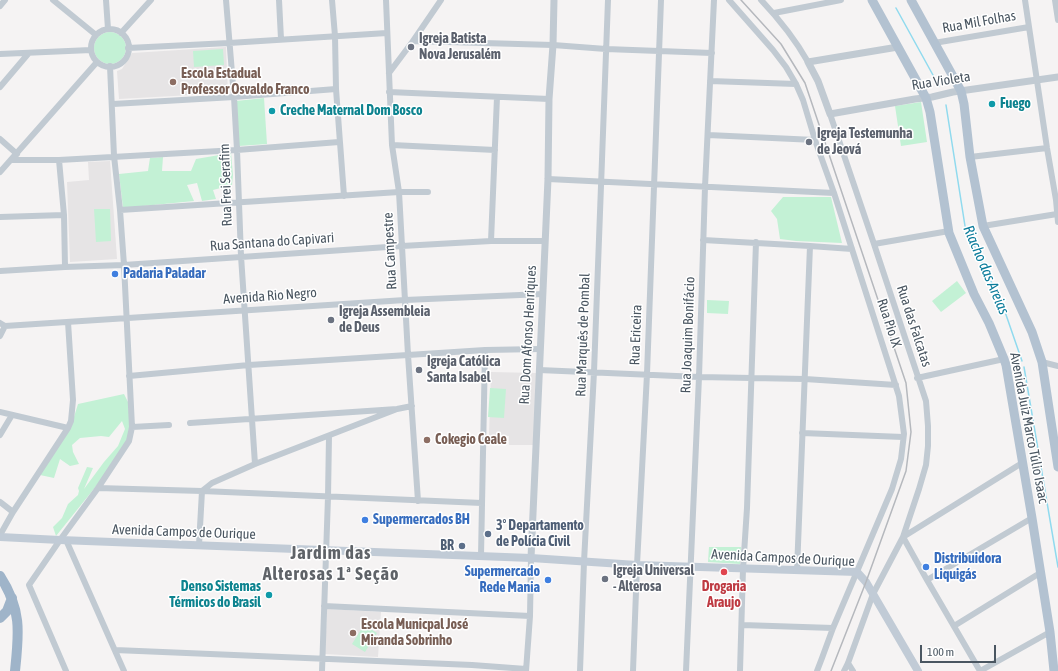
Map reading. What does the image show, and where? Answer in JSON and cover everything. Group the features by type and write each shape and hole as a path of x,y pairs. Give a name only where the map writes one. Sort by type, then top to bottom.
{"highway":[{"path":"0,576 8,588 15,606 18,625 16,670"},
{"path":"0,618 8,612 12,598"}],"main road":[{"name":"Avenida Juiz Marco Túlio Isaac","path":"872,0 926,98 930,112 949,231 974,294 989,323 1004,359 1009,380 1032,518 1050,632 1054,671"},
{"name":"Avenida Juiz Marco Túlio Isaac","path":"911,0 960,91 964,104 970,157 983,226 1032,332 1042,362 1058,467"},
{"name":"Avenida Campos de Ourique","path":"0,536 63,540 531,558 637,565 857,572 866,582 918,671"}],"street":[{"path":"0,6 6,0"},
{"path":"53,0 96,35"},
{"path":"106,0 108,29"},
{"path":"122,33 151,0"},
{"name":"Rua Frei Serafim","path":"226,0 234,97 244,310 255,464"},
{"path":"279,0 281,39"},
{"path":"332,0 335,36 339,142 344,196"},
{"name":"Rua Campestre","path":"386,0 392,145 399,192 418,501"},
{"path":"389,73 414,40 441,0"},
{"name":"Rua Dom Afonso Henriques","path":"526,670 530,616 531,558 548,179 549,99 553,45 554,0"},
{"name":"Rua Marquês de Pombal","path":"580,671 594,372 608,0"},
{"name":"Rua Ericeira","path":"633,671 647,374 661,0"},
{"name":"Rua Joaquim Bonifácio","path":"686,671 714,0"},
{"name":"Rua Pio IX","path":"729,0 774,50 796,84 803,100 899,396 903,437 901,459 892,489 833,628 817,671"},
{"name":"Rua das Falcatas","path":"761,0 774,13 800,48 818,81 926,401 928,446 926,465 919,490 903,537 873,594 844,671"},
{"path":"774,13 841,0"},
{"path":"1025,0 1056,200 1058,222"},
{"path":"1055,0 1058,20"},
{"name":"Rua Mil Folhas","path":"934,43 1029,27"},
{"path":"108,29 117,30 122,33 127,40 128,53 123,61 115,66 103,65 97,62 91,50 91,44 96,35 108,29"},
{"path":"128,48 387,33"},
{"path":"414,40 712,53"},
{"path":"808,62 898,47"},
{"path":"0,54 28,54 91,50"},
{"path":"0,87 28,54"},
{"path":"0,172 97,62"},
{"path":"66,671 29,585 63,540 129,441 132,427 124,264 114,156 110,66"},
{"name":"Rua Violeta","path":"830,114 960,91 1058,77"},
{"path":"710,81 796,84"},
{"path":"112,104 336,89"},
{"path":"389,92 549,99"},
{"path":"491,241 498,97"},
{"path":"708,135 815,140"},
{"path":"0,139 17,154"},
{"path":"11,160 59,160 237,150 339,142"},
{"path":"392,145 495,150"},
{"path":"970,157 1047,148"},
{"path":"59,160 64,215 65,267"},
{"path":"548,179 705,188 834,193"},
{"path":"120,210 399,192 428,192"},
{"path":"983,226 1057,214"},
{"path":"0,217 64,215"},
{"path":"874,244 949,231"},
{"path":"703,240 852,249"},
{"name":"Rua Santana do Capivari","path":"0,271 491,241 545,241"},
{"path":"740,671 756,242"},
{"path":"797,570 810,246"},
{"name":"Avenida Rio Negro","path":"3,324 68,322 405,300 542,294"},
{"path":"0,536 12,512 68,428 71,421 73,400 68,322"},
{"path":"0,336 3,324"},
{"path":"129,376 249,365 485,350 540,349"},
{"path":"481,556 485,350"},
{"path":"917,378 1004,359"},
{"path":"1042,362 1058,366"},
{"path":"539,370 750,379 805,379 896,385"},
{"path":"190,423 397,409 412,406"},
{"path":"200,545 202,491 212,483 255,464 397,409"},
{"path":"0,412 68,428"},
{"path":"0,435 12,415"},
{"path":"132,427 168,425"},
{"path":"802,433 903,437"},
{"path":"322,671 329,436"},
{"path":"1022,463 903,537 980,671 1050,632"},
{"path":"98,488 482,503"},
{"path":"0,502 12,512"},
{"path":"927,580 1032,518"},
{"path":"63,540 124,671"},
{"path":"954,626 1040,573"},
{"path":"324,606 530,616"},
{"path":"742,625 833,628"},
{"path":"115,650 526,670"},
{"path":"848,663 853,671"}],"shaded area":[{"name":"Escola Estadual Professor Osvaldo Franco","path":"226,47 228,93 119,99 117,71 122,69 132,53"},
{"path":"110,161 117,259 70,262 67,182 89,180 88,162"},
{"path":"491,372 536,373 534,445 509,445 509,436 489,436"},
{"name":"Escola Municpal José Miranda Sobrinho","path":"327,609 381,612 378,657 325,654"}],"green space":[{"path":"113,32 119,34 124,39 126,48 124,57 119,62 107,64 101,62 96,57 94,45 96,39 101,34"},
{"path":"223,49 224,65 194,67 193,51"},
{"path":"264,98 267,144 239,146 236,101"},
{"path":"921,102 927,142 901,146 895,106"},
{"path":"231,153 233,175 232,185 213,190 216,199 202,201 197,183 187,185 194,201 123,208 119,174 148,171 150,158 163,157 162,171 191,171 196,159"},
{"path":"783,197 831,197 842,243 780,239 777,219 771,211"},
{"path":"94,209 110,209 111,241 96,242"},
{"path":"957,281 966,293 941,312 932,301"},
{"path":"707,300 729,301 728,314 707,313"},
{"path":"490,388 506,389 504,418 488,417"},
{"path":"124,394 128,402 130,423 127,441 97,485 56,536 53,527 62,518 68,504 78,495 78,488 87,467 93,468 84,489 118,446 125,429 122,421 109,437 101,436 80,438 72,445 73,452 79,464 70,466 60,459 54,478 40,475 73,420 78,404"},
{"path":"709,547 741,547 740,564 708,562"},
{"path":"364,625 377,633 365,652 352,644"}],"waterway":[{"name":"Riacho das Areias","path":"896,8 939,86"},
{"name":"Riacho das Areias","path":"946,105 965,226 1004,309 1022,361"},
{"name":"Riacho das Areias","path":"1024,367 1058,567"}],"railway":[{"path":"741,0 781,44 805,83 906,383 911,432 906,471 866,582 831,671"}],"place":[{"name":"Igreja Batista Nova Jerusalém","path":"411,47"},
{"name":"Escola Estadual Professor Osvaldo Franco","path":"173,82"},
{"name":"Fuego","path":"992,104"},
{"name":"Creche Maternal Dom Bosco","path":"272,111"},
{"name":"Igreja Testemunha de Jeová","path":"809,142"},
{"name":"Padaria Paladar","path":"115,274"},
{"name":"Igreja Assembleia de Deus","path":"331,320"},
{"name":"Igreja Católica Santa Isabel","path":"419,370"},
{"name":"Cokegio Ceale","path":"427,440"},
{"name":"Supermercados BH","path":"365,520"},
{"name":"3° Departamento de Polícia Civil","path":"488,534"},
{"name":"BR","path":"462,546"},
{"name":"Distribuidora Liquigás","path":"926,567"},
{"name":"Drogaria Araujo","path":"724,572"},
{"name":"Igreja Universal - Alterosa","path":"605,579"},
{"name":"Supermercado Rede Mania","path":"548,580"},
{"name":"Denso Sistemas Térmicos do Brasil","path":"269,595"},
{"name":"Escola Municpal José Miranda Sobrinho","path":"353,633"}],"district":[{"name":"Jardim das Alterosas 1ª Seção","path":"331,563"}]}
